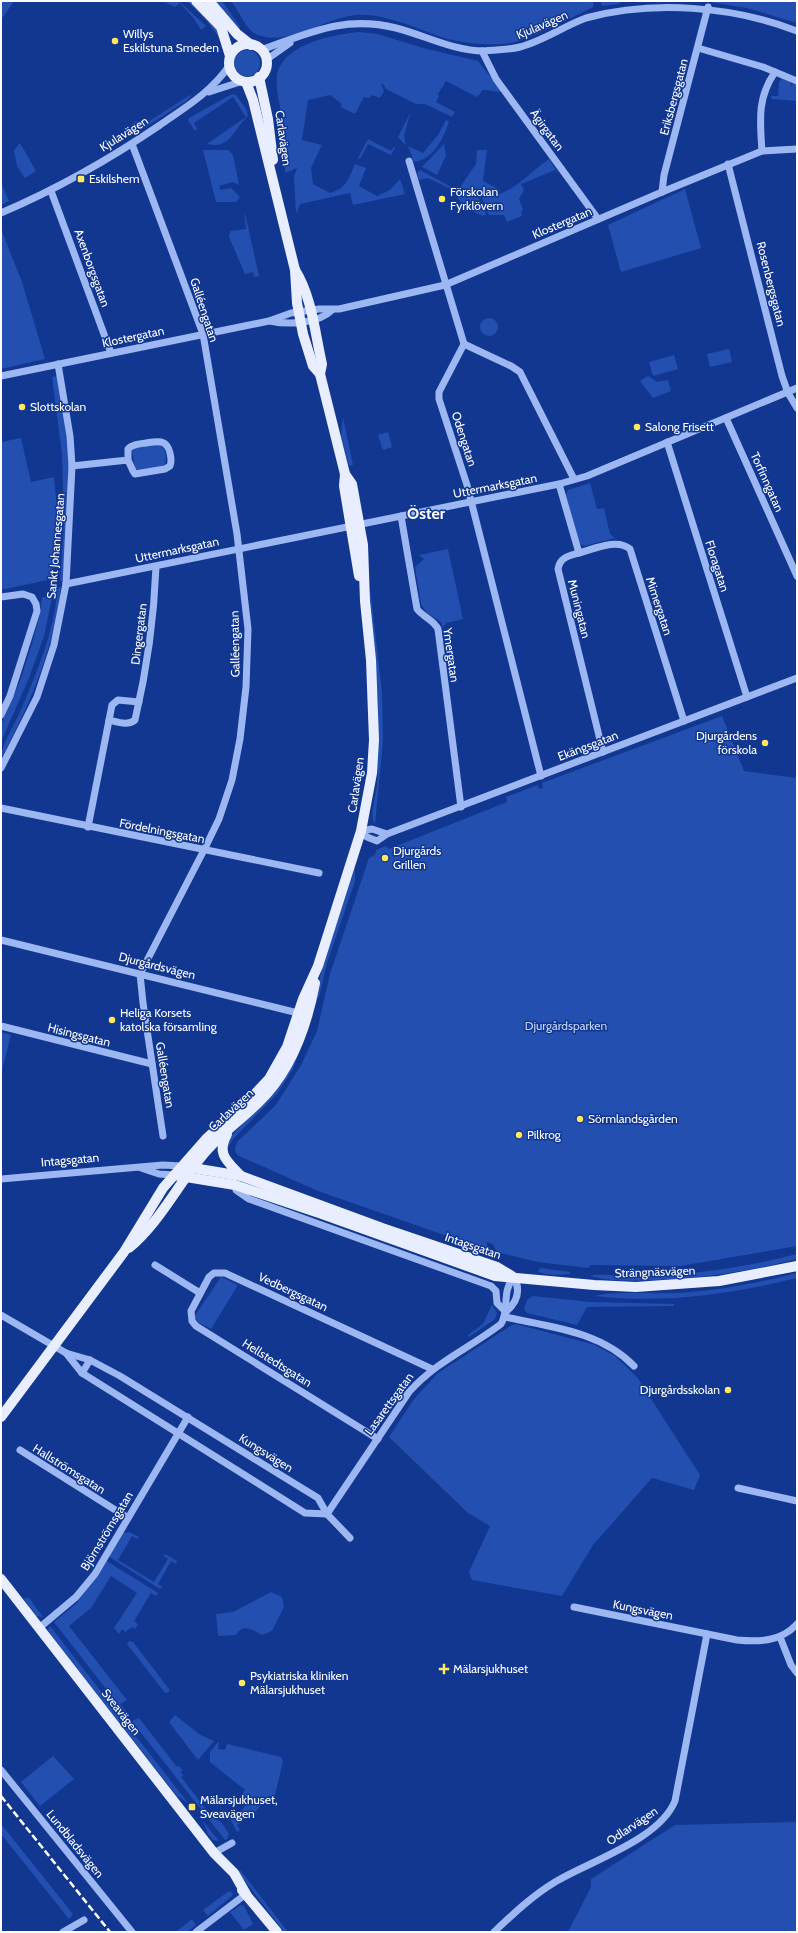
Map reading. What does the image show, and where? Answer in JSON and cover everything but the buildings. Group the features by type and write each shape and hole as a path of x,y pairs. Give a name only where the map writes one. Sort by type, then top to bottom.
{"main road":[{"path":"196,1 221,27 233,75 244,81 259,77 265,70 266,60 261,50 237,34 209,1"},
{"path":"230,61 236,48 245,44 251,44"},
{"name":"Carlavägen","path":"259,77 268,119 278,202"},
{"name":"Carlavägen","path":"244,81 253,100 295,270 300,317 313,366 320,374"},
{"name":"Carlavägen","path":"124,1252 144,1235 203,1154 261,1101 277,1080 295,1051 303,1014 361,831 372,773 374,740 372,674 364,601 363,545 355,525 352,484 345,474 320,374 322,364 311,316 303,284 295,270"},
{"name":"Carlavägen","path":"1,1416 124,1252 159,1194 174,1175 206,1139 269,1079 303,1014"},
{"path":"230,1129 222,1142 222,1149 224,1157 241,1176"},
{"name":"Intagsgatan","path":"182,1166 189,1172 235,1185 322,1214 467,1267 495,1276 514,1277"},
{"name":"Intagsgatan","path":"174,1175 189,1172 241,1176 404,1236 497,1267 514,1277"},
{"name":"Strängnäsvägen","path":"514,1277 555,1282 636,1287 719,1282 797,1266"},
{"name":"Sveavägen","path":"1,1579 214,1853 234,1873 246,1894 277,1932"}],"street":[{"name":"Kjulavägen","path":"261,50 334,26 358,22 397,28 438,42 482,51 519,47 586,18 631,4 708,7 753,17 797,31"},
{"name":"Eriksbergsgatan","path":"662,192 664,175 708,7"},
{"name":"Kjulavägen","path":"266,60 297,38"},
{"path":"698,48 736,58 797,81"},
{"name":"Ägirgatan","path":"482,51 496,79 598,219"},
{"name":"Kjulavägen","path":"206,93 230,61"},
{"path":"762,151 761,106 763,95 775,72"},
{"name":"Kjulavägen","path":"1,213 52,191 132,144 206,93 244,81"},
{"name":"Galléengatan","path":"132,144 203,334 238,548 248,629 246,687 240,739 232,780 219,819 140,974 163,1136"},
{"name":"Klostergatan","path":"1,376 269,321 277,323 300,317 311,316 321,318 332,310 445,285 728,164 762,151 797,149"},
{"path":"409,161 445,285 464,344 520,372 574,479"},
{"name":"Rosenbergsgatan","path":"728,164 788,393 797,408"},
{"name":"Axenborgsgatan","path":"52,191 111,353"},
{"name":"Odengatan","path":"464,344 440,392 440,399 471,501 541,776"},
{"name":"Sankt Johannesgatan","path":"1,768 36,697 54,645 66,584 72,466 70,436 58,364"},
{"name":"Uttermarksgatan","path":"66,584 156,567 238,548 559,484 588,476 797,388"},
{"name":"Torfinngatan","path":"726,418 797,576"},
{"path":"160,441 167,443 172,462 170,466 165,469 136,474 132,471 128,460 128,449 132,445 160,441"},
{"name":"Floragatan","path":"667,442 747,697"},
{"path":"72,466 128,460"},
{"path":"559,484 579,553"},
{"name":"Ymergatan","path":"401,516 417,609 422,615 436,624 438,629 461,807"},
{"name":"Mimergatan","path":"579,553 615,544 625,545 630,549 684,721"},
{"name":"Muningatan","path":"579,553 565,557 559,562 558,569 603,752"},
{"name":"Dingergatan","path":"110,720 132,723 135,720 144,684 154,610 156,567"},
{"path":"1,597 23,594 32,597 36,604 37,611 13,689 1,715"},
{"name":"Ekängsgatan","path":"361,831 368,837 377,841 387,834 797,678"},
{"path":"88,827 114,702 118,700 139,702"},
{"name":"Fördelningsgatan","path":"1,808 319,873"},
{"path":"361,831 372,829 387,834"},
{"name":"Djurgårdsvägen","path":"1,940 303,1014"},
{"name":"Hisingsgatan","path":"1,1026 152,1064"},
{"name":"Intagsgatan","path":"1,1179 163,1165 182,1166"},
{"name":"Intagsgatan","path":"140,1168 160,1174 174,1175"},
{"path":"235,1185 236,1190 249,1199 491,1286 496,1291 497,1303 506,1315 586,1335 614,1349 634,1366"},
{"path":"155,1265 200,1293"},
{"name":"Vedbergsgatan","path":"200,1293 209,1277 214,1273 225,1273 432,1369"},
{"path":"506,1315 505,1303 508,1282 514,1277"},
{"name":"Lasarettsgatan","path":"327,1514 409,1392 432,1369 492,1331 500,1324 513,1306 518,1295 518,1284 514,1277"},
{"name":"Hellstedtsgatan","path":"200,1293 190,1316 196,1326 378,1439"},
{"name":"Kungsvägen","path":"1,1315 66,1354 90,1360 188,1417 318,1498 327,1514 350,1538"},
{"name":"Kungsvägen","path":"66,1354 82,1373 305,1513 327,1514"},
{"path":"82,1373 90,1360"},
{"path":"179,1434 188,1417"},
{"name":"Björnströmsgatan","path":"39,1628 76,1597 86,1585 179,1434"},
{"name":"Hallströmsgatan","path":"20,1450 128,1518"},
{"path":"738,1488 797,1501"},
{"name":"Kungsvägen","path":"574,1607 707,1634 754,1641 772,1640 780,1636"},
{"path":"797,1624 780,1636 791,1665 797,1673"},
{"name":"Odlarvägen","path":"494,1932 529,1899 557,1881 620,1849 660,1824 670,1812 675,1801 707,1634"},
{"name":"Lundbladsvägen","path":"1,1770 132,1932"},
{"path":"214,1853 232,1843"},
{"path":"196,1932 246,1894"},
{"path":"63,1932 84,1920"}],"green space":[{"path":"1,1 14,1 1,20"},
{"path":"162,1 179,1 206,26 201,30 194,19 180,3 175,7"},
{"path":"187,1 192,1 209,19 217,30 220,39 207,21"},
{"path":"213,1 223,2 240,27 238,31"},
{"path":"230,1 594,1 593,7 537,34 509,43 478,44 447,39 398,21 366,15 344,17 292,35 268,37 256,34 248,28 237,9"},
{"path":"600,1 622,1 618,4 602,6"},
{"path":"703,1 797,1 797,23 747,8"},
{"path":"358,32 378,34 423,48 478,61 502,92 483,90 477,97 446,81 438,94 439,96 436,102 455,112 452,117 425,104 416,104 386,89 383,84 381,84 384,91 380,98 372,95 369,98 364,97 355,114 341,107 342,104 330,95 308,100 302,140 322,145 311,168 313,184 330,193 336,191 344,186 355,164 366,168 359,186 377,196 390,190 400,179 405,194 353,205 350,193 300,204 296,214 294,177 297,168 285,173 285,133 278,97 277,76 281,65 288,56 298,49 322,39"},
{"path":"247,50 256,54 260,63 256,72 247,76 238,72 234,63 238,54"},
{"path":"782,78 791,82 791,86 794,83 797,85 797,101 772,99 771,96 778,96 779,82"},
{"path":"232,94 236,95 246,109 248,116 227,141 222,144 207,144 246,117 233,97 194,123 197,129 195,131 188,120 189,118"},
{"path":"190,95 191,96 186,101 141,130 131,128 132,124 137,121 140,127"},
{"path":"410,113 404,136 406,146 398,137"},
{"path":"446,120 449,122 437,147 427,157 414,162 408,146 423,153 438,135"},
{"path":"368,139 391,151 394,147 395,148 391,155 368,144 360,159 358,158"},
{"path":"20,143 36,171 25,178 17,166 14,150"},
{"path":"444,144 446,156 437,175 422,167"},
{"path":"203,150 228,150 233,155 239,185 233,182 219,186 220,190 231,188 240,197 236,202 216,202"},
{"path":"477,150 487,150 483,181 500,190 480,192 470,191 460,187 476,164"},
{"path":"549,159 559,175 555,170 521,184 524,190 519,199 523,209 521,213 522,216 507,222 504,215 489,215 482,198 503,193"},
{"path":"420,170 455,189 479,198 486,214 484,216 473,212 470,206 464,208 453,190 428,178 419,180 417,173"},
{"path":"1,183 9,201 1,205"},
{"path":"685,189 701,248 621,272 608,225"},
{"path":"244,209 259,276 254,277 253,272 245,274 229,237 230,231 246,229"},
{"path":"1,229 22,282 45,359 1,369"},
{"path":"489,318 495,321 498,327 495,333 489,336 483,333 480,327 483,321"},
{"path":"729,349 732,362 710,367 707,354"},
{"path":"674,355 678,369 653,376 649,362"},
{"path":"57,376 67,432 69,458 68,511 62,582 60,580 64,523 62,454 52,377"},
{"path":"648,376 657,382 668,380 671,391 653,398 640,381"},
{"path":"343,417 353,465 349,466 341,436"},
{"path":"388,432 392,447 383,450 378,435"},
{"path":"21,438 31,482 54,477 58,519 52,579 1,590 1,442"},
{"path":"161,445 163,448 166,456 164,466 139,471 135,468 132,451 136,448"},
{"path":"590,483 597,509 604,508 610,534 615,538 584,546 579,543 566,495 568,490"},
{"path":"448,549 463,619 446,623 443,628 441,622 426,612 421,604 415,567 424,559 419,555"},
{"path":"61,586 58,609 47,654 31,697 1,759 5,742 26,699 44,652 53,620 57,590"},
{"path":"370,589 382,692 383,741 375,824 372,814 378,777 378,704 369,595"},
{"path":"42,597 52,598 44,636 29,678 1,742 1,724 20,681 32,644 40,613"},
{"name":"Djurgårdsparken","path":"722,716 744,771 797,778 797,1246 680,1266 591,1265 588,1268 538,1262 497,1252 493,1244 486,1242 490,1251 318,1191 237,1155 235,1149 237,1142 276,1105 301,1065 317,1031 330,974 369,858 375,855 376,850 386,846 389,849 507,802 506,797 538,785 539,789 543,788 542,783"},
{"path":"355,868 355,881 327,963 319,997 316,999 322,967"},
{"path":"1,1032 11,1035 1,1074"},
{"path":"304,1040 293,1069 277,1094 233,1139 226,1151 227,1140 273,1092"},
{"path":"797,1254 797,1259 780,1263 692,1278 631,1281 590,1276 652,1276 694,1273 736,1267"},
{"path":"540,1268 570,1272 570,1274 552,1275 538,1272"},
{"path":"797,1273 797,1278 772,1284 697,1296 646,1299 595,1296 601,1294 677,1293 707,1290 752,1283"},
{"path":"221,1277 238,1285 211,1329 199,1323 194,1317"},
{"path":"533,1296 590,1302 674,1304 674,1306 587,1307 577,1325 527,1313 524,1309 527,1300"},
{"path":"492,1305 497,1313 495,1319 469,1337 468,1335 483,1324"},
{"path":"516,1324 595,1345 615,1356 637,1377 700,1475 694,1490 652,1478 593,1545 562,1596 472,1580 469,1572 490,1526 468,1513 389,1437 414,1399 438,1373 512,1325"},
{"path":"129,1532 139,1537 137,1539 132,1536 118,1560 154,1582 168,1559 164,1556 165,1554 177,1561 176,1564 171,1561 158,1584 162,1587 160,1589 108,1556 123,1533"},
{"path":"105,1560 158,1593 156,1596 151,1593 134,1621 138,1624 135,1629 132,1627 125,1632 122,1629 119,1634 114,1628 137,1593 111,1576 91,1608 69,1626 127,1700 120,1704 128,1714 127,1716 54,1622 77,1603"},
{"path":"271,1592 282,1597 284,1607 272,1631 262,1635 245,1628 239,1631 236,1635 218,1636 216,1614 233,1612"},
{"path":"29,1598 43,1617 36,1616 24,1599"},
{"path":"50,1626 188,1803 177,1796 52,1637 48,1630"},
{"path":"129,1641 133,1642 169,1689 169,1692 165,1693 127,1644"},
{"path":"175,1715 199,1734 214,1741 198,1760 169,1722"},
{"path":"139,1718 177,1767 179,1766 183,1771 180,1771 183,1775 181,1777 212,1817 222,1823 229,1834 227,1839 225,1840 132,1721"},
{"path":"218,1742 218,1749 225,1750 227,1744 281,1757 283,1761 274,1799 269,1796 256,1811 237,1825 240,1830 237,1832 229,1817 238,1815 246,1805 238,1799 245,1790 210,1762 210,1752"},
{"path":"53,1756 74,1779 40,1806 21,1782"},
{"path":"203,1821 219,1841 213,1840 208,1834"},
{"path":"797,1822 797,1932 568,1932 591,1887 591,1879 675,1825"},
{"path":"1,1824 73,1914 69,1919 1,1834"},
{"path":"240,1870 288,1932 284,1932 238,1872"},
{"path":"229,1891 233,1893 232,1896 208,1916 203,1910"},
{"path":"241,1905 244,1906 253,1924 244,1930 230,1912"},
{"path":"192,1919 196,1925 187,1932 176,1932"}],"railway":[{"path":"1,1796 110,1932"}],"place":[{"name":"Willys Eskilstuna Smeden","path":"115,41"},
{"name":"Eskilshem","path":"81,179"},
{"name":"Förskolan Fyrklövern","path":"442,199"},
{"name":"Slottskolan","path":"22,407"},
{"name":"Salong Frisett","path":"637,427"},
{"name":"Djurgårdens förskola","path":"765,743"},
{"name":"Djurgårds Grillen","path":"385,858"},
{"name":"Heliga Korsets katolska församling","path":"112,1020"},
{"name":"Sörmlandsgården","path":"580,1119"},
{"name":"Pilkrog","path":"519,1135"},
{"name":"Djurgårdsskolan","path":"728,1390"},
{"name":"Mälarsjukhuset","path":"444,1669"},
{"name":"Psykiatriska kliniken Mälarsjukhuset","path":"242,1683"},
{"name":"Mälarsjukhuset, Sveavägen","path":"192,1807"}],"district":[{"name":"Öster","path":"426,513"}]}
